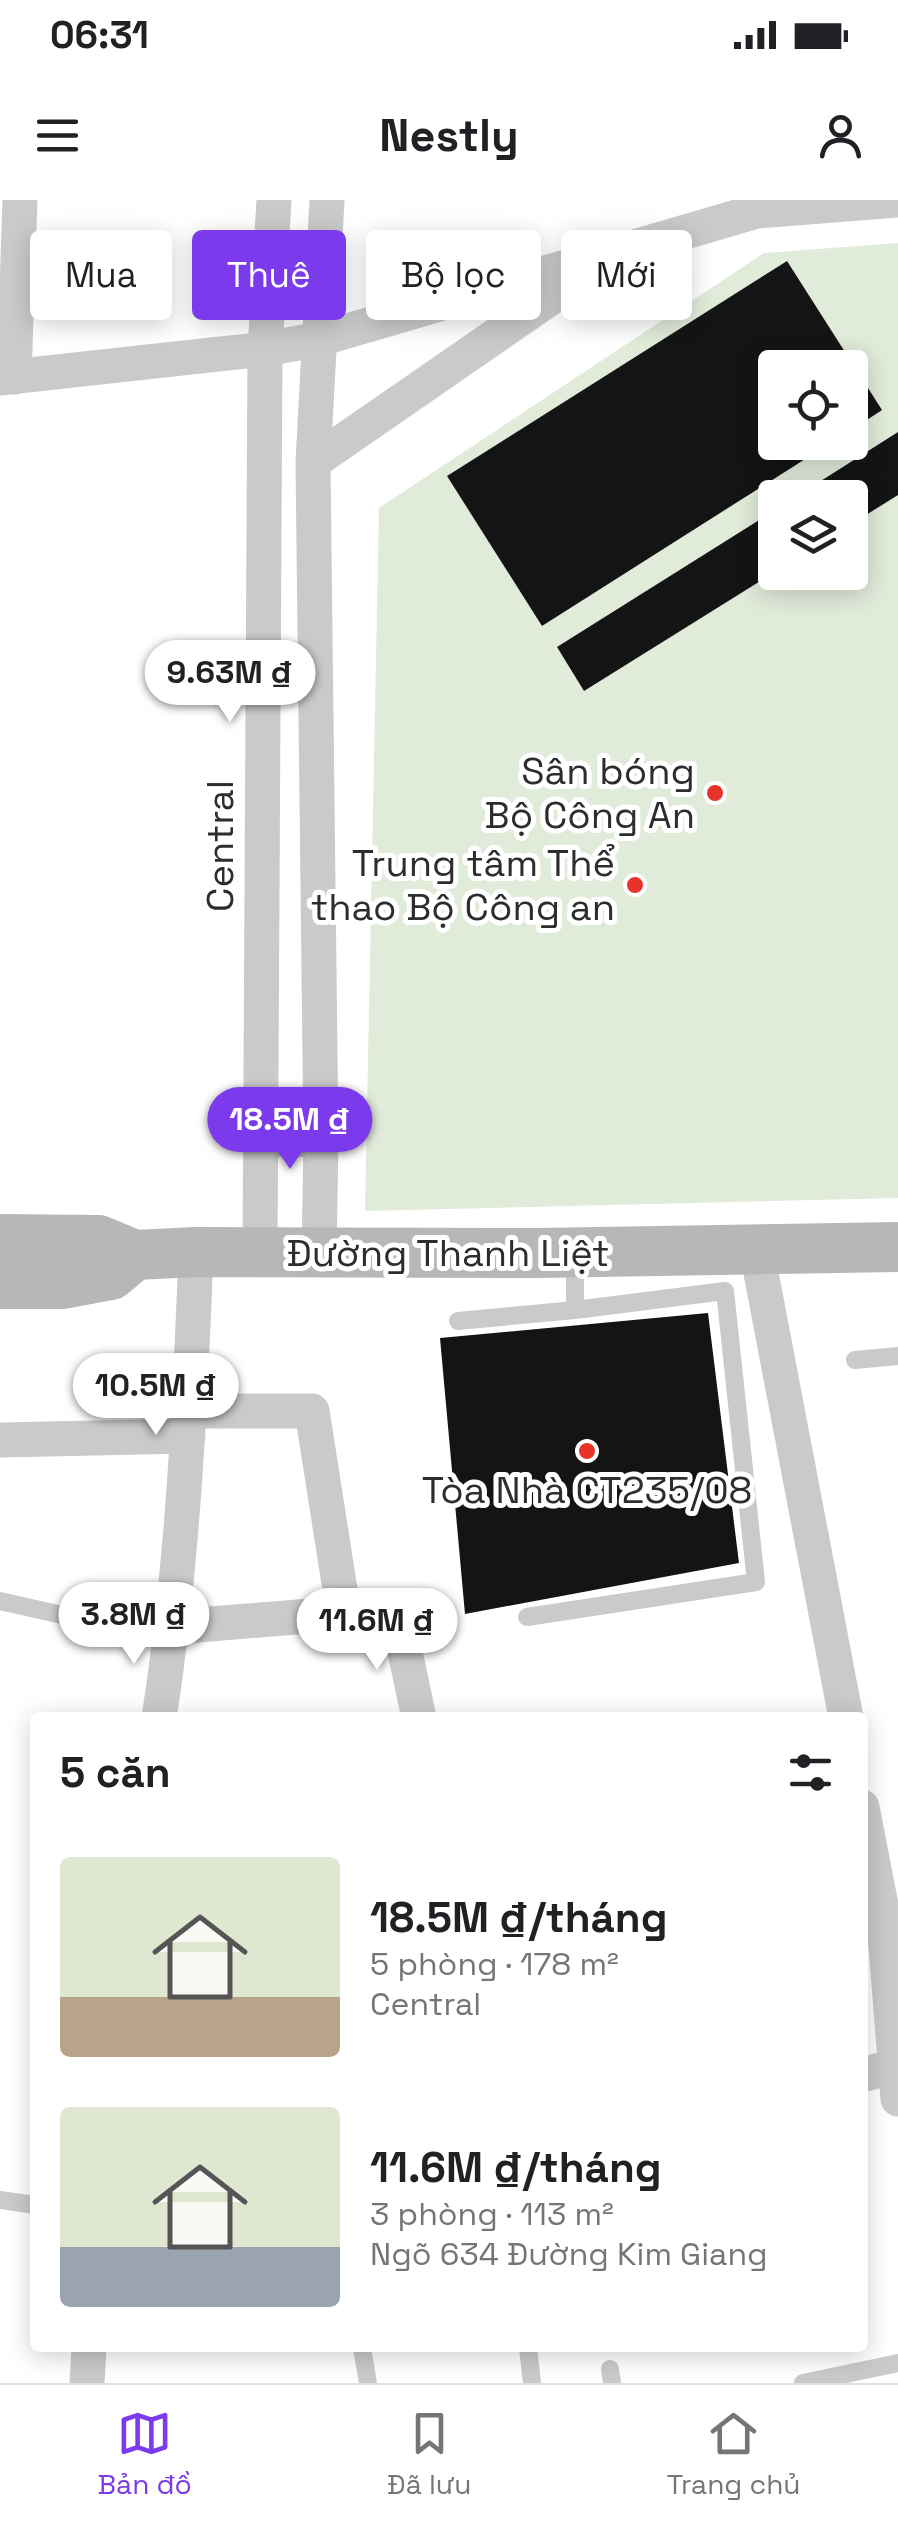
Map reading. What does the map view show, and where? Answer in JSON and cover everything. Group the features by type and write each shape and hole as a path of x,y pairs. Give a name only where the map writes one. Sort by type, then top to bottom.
{"street":[{"path":"20,200 7,377 320,339 561,269"},
{"name":"Central","path":"260,1252 265,348 274,200"},
{"path":"319,1254 313,462 326,200"},
{"path":"686,230 757,206 898,200"},
{"path":"313,462 561,291"},
{"path":"260,1139 321,1140"},
{"name":"Đường Thanh Liệt","path":"0,1239 99,1240 136,1255 898,1248"},
{"path":"160,1712 173,1627 189,1424 196,1252"},
{"path":"757,1252 845,1712"},
{"path":"0,1284 64,1284 110,1275 136,1255"},
{"path":"0,1440 312,1412 344,1615"},
{"path":"173,1627 396,1609 418,1712"},
{"path":"868,1870 888,2076"},
{"path":"87,2383 89,2352"}],"lane":[{"path":"574,1253 575,1310"},
{"path":"458,1321 725,1292 756,1582 527,1617"},
{"path":"855,1360 898,1356"},
{"path":"0,1601 62,1614 173,1627"},
{"path":"0,2200 30,2205"},
{"path":"363,2352 368,2383"},
{"path":"528,2352 532,2383"},
{"path":"803,2383 898,2363"}],"green space":[{"name":"Trung tâm Thể thao Bộ Công an","path":"898,243 898,1198 365,1211 379,508 663,320 692,320 692,301 764,253"}],"building":[{"path":"787,261 844,350 758,350 758,460 804,460 772,480 758,480 758,489 542,626 447,476"},
{"path":"868,388 882,410 868,419"},
{"path":"898,432 898,495 868,514 868,480 822,480 854,460 868,460 868,451"},
{"path":"758,521 758,583 584,691 557,647"},
{"name":"Tòa Nhà CT235/08","path":"708,1313 739,1563 465,1614 440,1338"}],"place":[{"name":"Sân bóng Bộ Công An","path":"715,793"},
{"name":"Trung tâm Thể thao Bộ Công an","path":"635,885"},
{"name":"Tòa Nhà CT235/08","path":"587,1451"}]}
